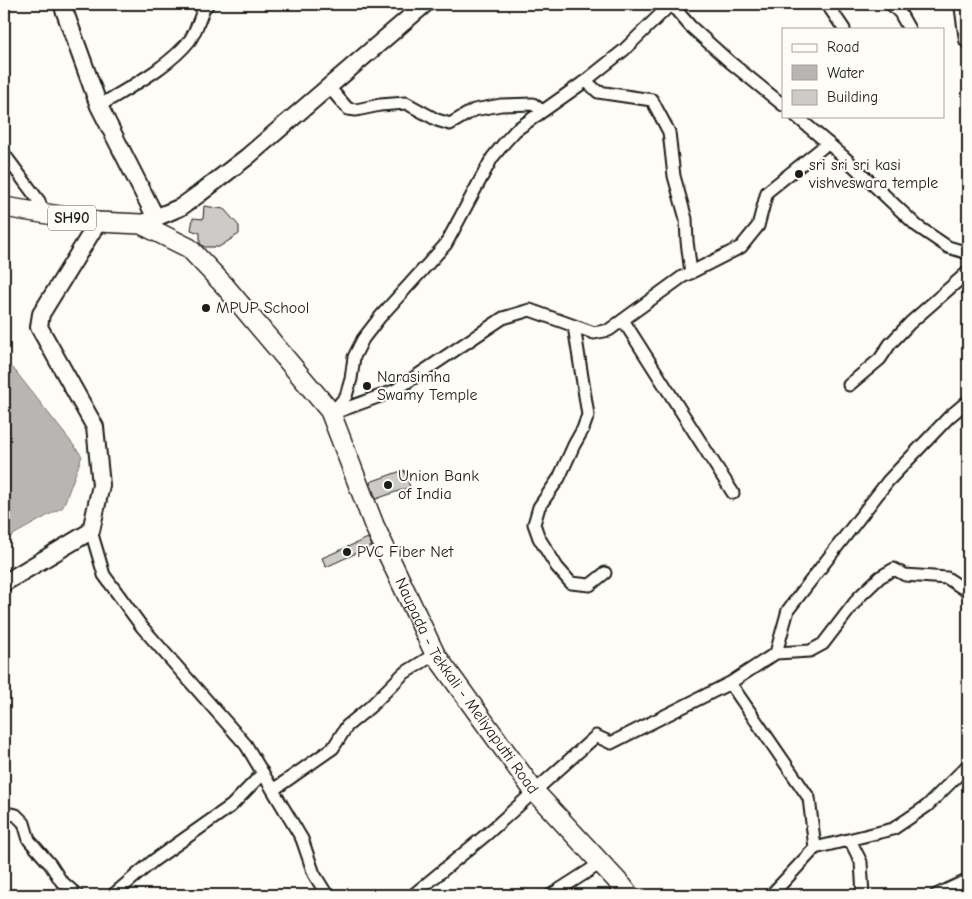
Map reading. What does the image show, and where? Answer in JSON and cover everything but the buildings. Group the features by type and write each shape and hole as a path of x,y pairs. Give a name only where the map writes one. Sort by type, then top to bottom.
{"main road":[{"path":"62,4 99,106 149,221 181,207 199,194 247,156 425,4"},
{"path":"963,4 968,40"},
{"name":"Naupada - Tekkali - Meliyaputti Road","path":"4,207 98,222 149,221 189,248 261,327 330,410 374,525 435,654 534,791 628,895"},
{"path":"4,584 91,531 101,485 95,428 39,327 41,314 98,222"}],"street":[{"path":"99,106 149,75 177,53 190,39 204,8 208,4"},
{"path":"827,4 843,28"},
{"path":"891,4 900,13 908,28"},
{"path":"332,414 346,396 352,380 354,357 363,339 380,317 446,244 492,158 505,142 516,130 586,81 624,50 668,5 730,62 782,104"},
{"path":"586,81 598,92 652,100 669,132 674,176 686,219 691,273"},
{"path":"328,86 348,109 356,110 380,105 406,104 437,120 450,124 474,110 501,105 533,104 542,111"},
{"path":"798,118 917,226 948,247 968,254"},
{"path":"332,414 394,391 502,318 530,310 594,333 609,330 682,277 741,247 758,226 767,192 828,143"},
{"path":"4,154 40,201 43,213"},
{"path":"849,386 880,359 890,344 910,323 968,272"},
{"path":"623,320 732,493"},
{"path":"574,326 588,415 559,478 540,507 534,524 539,538 557,567 571,582 590,585 605,573"},
{"path":"776,653 788,610 888,481 949,417 968,401"},
{"path":"91,531 104,575 142,627 246,745 302,839 314,874 327,895"},
{"path":"413,895 486,834 596,736 611,743 730,683 776,653 810,651 823,644 859,597 880,576 894,569 906,575 947,578 968,590"},
{"path":"273,790 333,748 348,726 403,674 435,654"},
{"path":"730,683 809,798 816,848"},
{"path":"771,895 816,848 893,828 928,806 968,765"},
{"path":"113,895 153,861 231,806 263,773"},
{"path":"4,813 16,815 24,823 29,840 50,864 60,881 77,895"},
{"path":"850,840 861,862 863,895"},
{"path":"550,895 601,863"},
{"path":"936,895 964,882 968,883"}],"water":[{"path":"4,367 13,368 82,456 63,507 4,540"}],"place":[{"name":"sri sri sri kasi vishveswara temple","path":"799,174"},
{"name":"MPUP School","path":"206,308"},
{"name":"Narasimha Swamy Temple","path":"367,386"},
{"name":"Union Bank of India","path":"388,485"},
{"name":"PVC Fiber Net","path":"347,552"}]}
